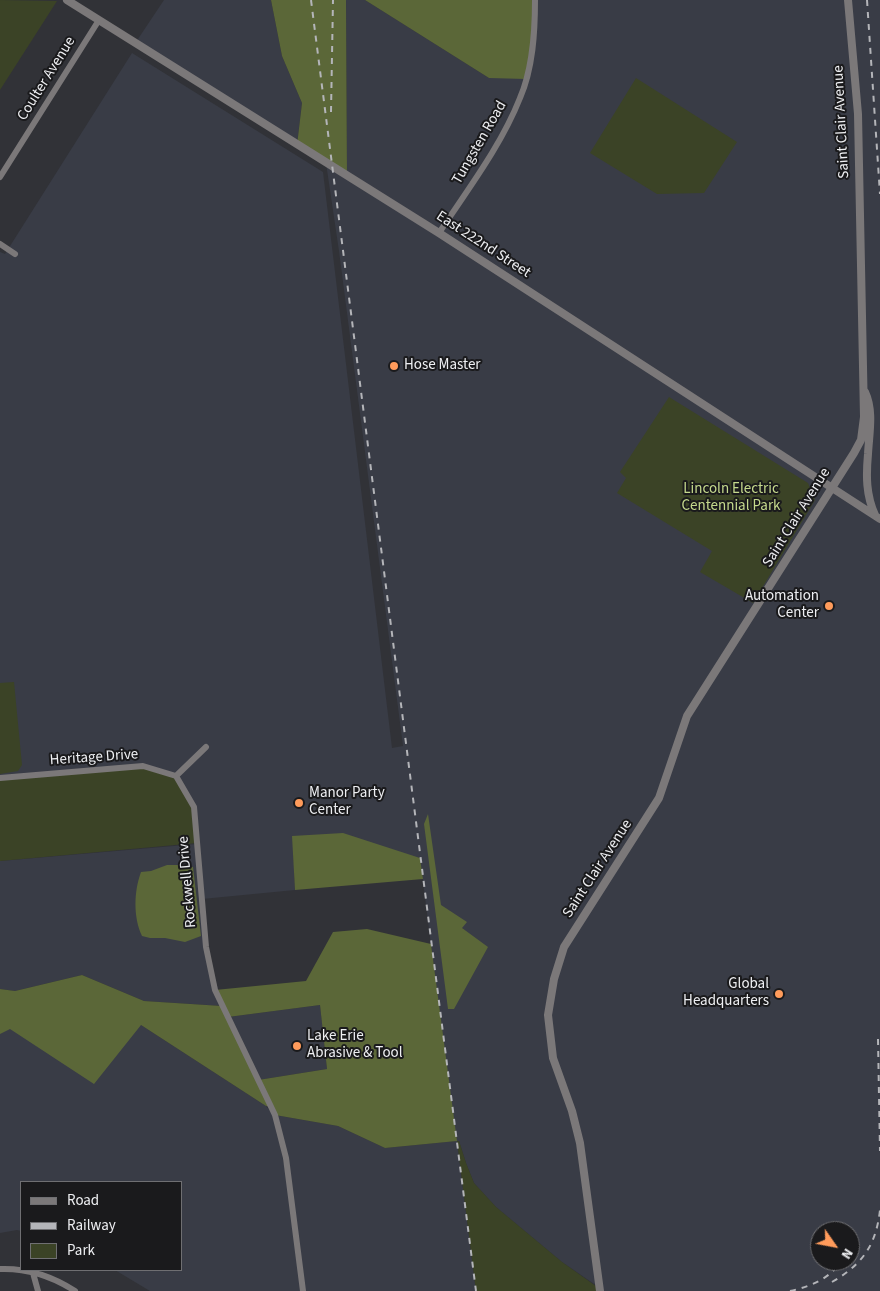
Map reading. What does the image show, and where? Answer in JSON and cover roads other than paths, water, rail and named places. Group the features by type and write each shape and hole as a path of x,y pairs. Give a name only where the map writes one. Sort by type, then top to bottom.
{"street":[{"name":"East 222nd Street","path":"67,0 439,233 877,517"},
{"name":"Tungsten Road","path":"439,233 504,134 521,97 529,66 535,24 535,0"},
{"name":"Saint Clair Avenue","path":"600,1291 580,1143 572,1111 553,1058 548,1015 554,979 564,947 659,798 687,716 833,487 860,440 864,417 864,390 858,114 848,0"},
{"name":"Coulter Avenue","path":"0,177 99,20"},
{"path":"0,244 15,254"},
{"path":"864,390 870,402 867,487 870,503 877,517"},
{"path":"176,776 206,747"},
{"name":"Heritage Drive","path":"0,778 143,766 176,776"},
{"name":"Rockwell Drive","path":"176,776 194,807 206,946 215,990 275,1115 286,1158 303,1291"},
{"path":"0,1269 20,1269"},
{"path":"26,1271 51,1277 75,1291"},
{"path":"33,1273 38,1291"}],"railway":[{"path":"311,0 476,1291"},
{"path":"331,112 333,0"},
{"path":"867,0 880,194"},
{"path":"878,1039 880,1151"},
{"path":"832,1282 860,1261 875,1233 880,1210"},
{"path":"790,1291 817,1282 833,1271"}],"place":[{"name":"Hose Master","path":"394,366"},
{"name":"Automation Center","path":"829,606"},
{"name":"Manor Party Center","path":"299,803"},
{"name":"Global Headquarters","path":"779,994"},
{"name":"Lake Erie Abrasive & Tool","path":"297,1046"}],"park label":[{"name":"Lincoln Electric Centennial Park","path":"731,498"}]}
